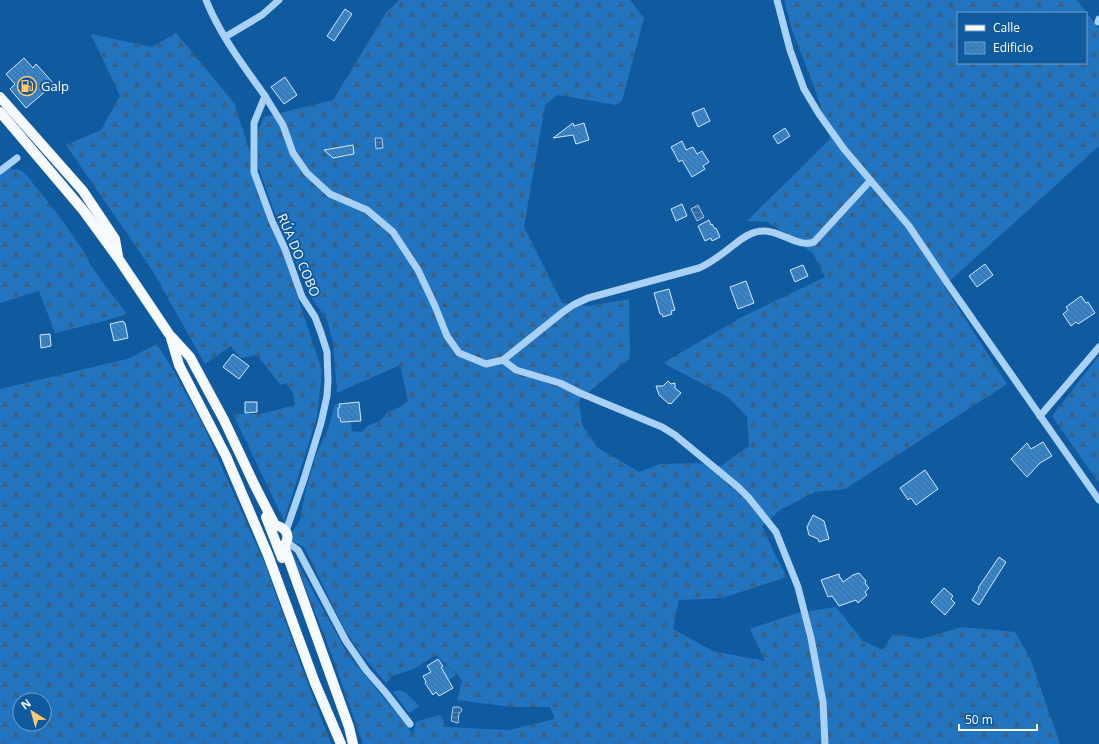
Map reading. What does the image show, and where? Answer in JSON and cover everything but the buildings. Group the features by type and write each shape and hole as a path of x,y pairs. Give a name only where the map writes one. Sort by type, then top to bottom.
{"main road":[{"path":"0,97 83,191 115,239 118,258"},
{"path":"0,112 83,210 170,334 190,358 224,420 275,525 282,526 286,531 276,549"},
{"path":"170,334 179,365 226,456 242,478 276,549 350,744"},
{"path":"254,484 276,549 287,588 290,612 315,682 341,744"},
{"path":"276,549 284,546 344,713 353,744"}],"street":[{"path":"206,0 212,15 225,37 283,125 294,153 307,173 330,194 367,210 393,232 418,270 447,336 459,353 486,364 503,360 573,305 588,298 700,268 709,264 745,236 756,231 775,232 801,243 809,244 814,242 870,181"},
{"path":"225,37 262,15 279,0"},
{"path":"777,0 790,50 804,89 819,114 844,149 909,226 1099,500"},
{"name":"RÚA DO COBO","path":"265,96 254,123 254,172 272,221 285,249 302,297 315,317 327,352 327,396 321,423 286,531"},
{"path":"0,171 17,158"},
{"path":"1040,416 1099,347"},
{"path":"503,360 516,370 560,383 580,393 662,427 738,487 749,498 776,532 798,587 811,638 823,702 825,744"},
{"path":"276,549 298,550 346,641 366,670 410,724"}],"green space":[{"path":"399,0 630,0 644,18 622,101 616,105 558,95 545,105 524,227 562,303 588,306 629,299 630,358 579,400 582,425 598,448 639,472 660,464 696,463 721,466 749,446 747,417 728,397 663,363 742,317 825,277 813,253 768,222 747,221 830,139 816,92 792,30 784,0 1077,0 1086,12 957,12 957,64 1087,64 1087,13 1099,29 1099,146 944,286 1007,384 845,489 815,492 780,510 762,526 787,577 722,598 679,600 673,629 713,651 765,661 750,629 797,613 836,607 863,641 883,650 893,634 921,639 962,627 1015,632 1030,658 1060,744 363,744 331,653 291,551 347,653 413,734 416,722 439,715 441,716 446,727 509,730 555,719 550,707 512,707 457,700 462,680 436,655 414,669 392,676 386,683 360,653 345,630 304,547 292,541 293,531 300,520 306,489 316,455 328,429 362,432 367,426 380,421 388,412 398,408 408,401 400,365 337,393 333,342 327,320 311,297 274,211 258,166 258,131 264,117 333,100 386,13"},
{"path":"176,33 234,103 322,371 317,417 284,521 233,414 261,414 295,405 293,393 286,383 281,385 257,355 240,358 231,346 205,364 152,270 66,145 101,130 120,96 91,34 152,47"},
{"path":"10,167 13,170 17,169 22,171 28,177 59,216 85,253 90,264 127,314 55,333 39,291 0,303 0,175"},
{"path":"157,344 203,425 265,564 331,744 0,744 0,389 127,359"},
{"path":"1099,356 1099,483 1052,416"},
{"path":"335,404 339,404 340,407 338,408 338,417 340,418 341,422 348,422 348,419 351,421 352,432 328,429"},
{"path":"446,665 456,675 449,680 441,668"},
{"path":"399,690 406,693 419,706 409,713 393,692"}],"shaded area":[{"path":"375,138 382,138 383,148 376,149"},
{"path":"698,205 704,217 697,221 691,209"},
{"path":"453,707 459,707 462,709 459,713 458,723 451,721"}],"place":[{"name":"Galp","path":"27,86"}]}
